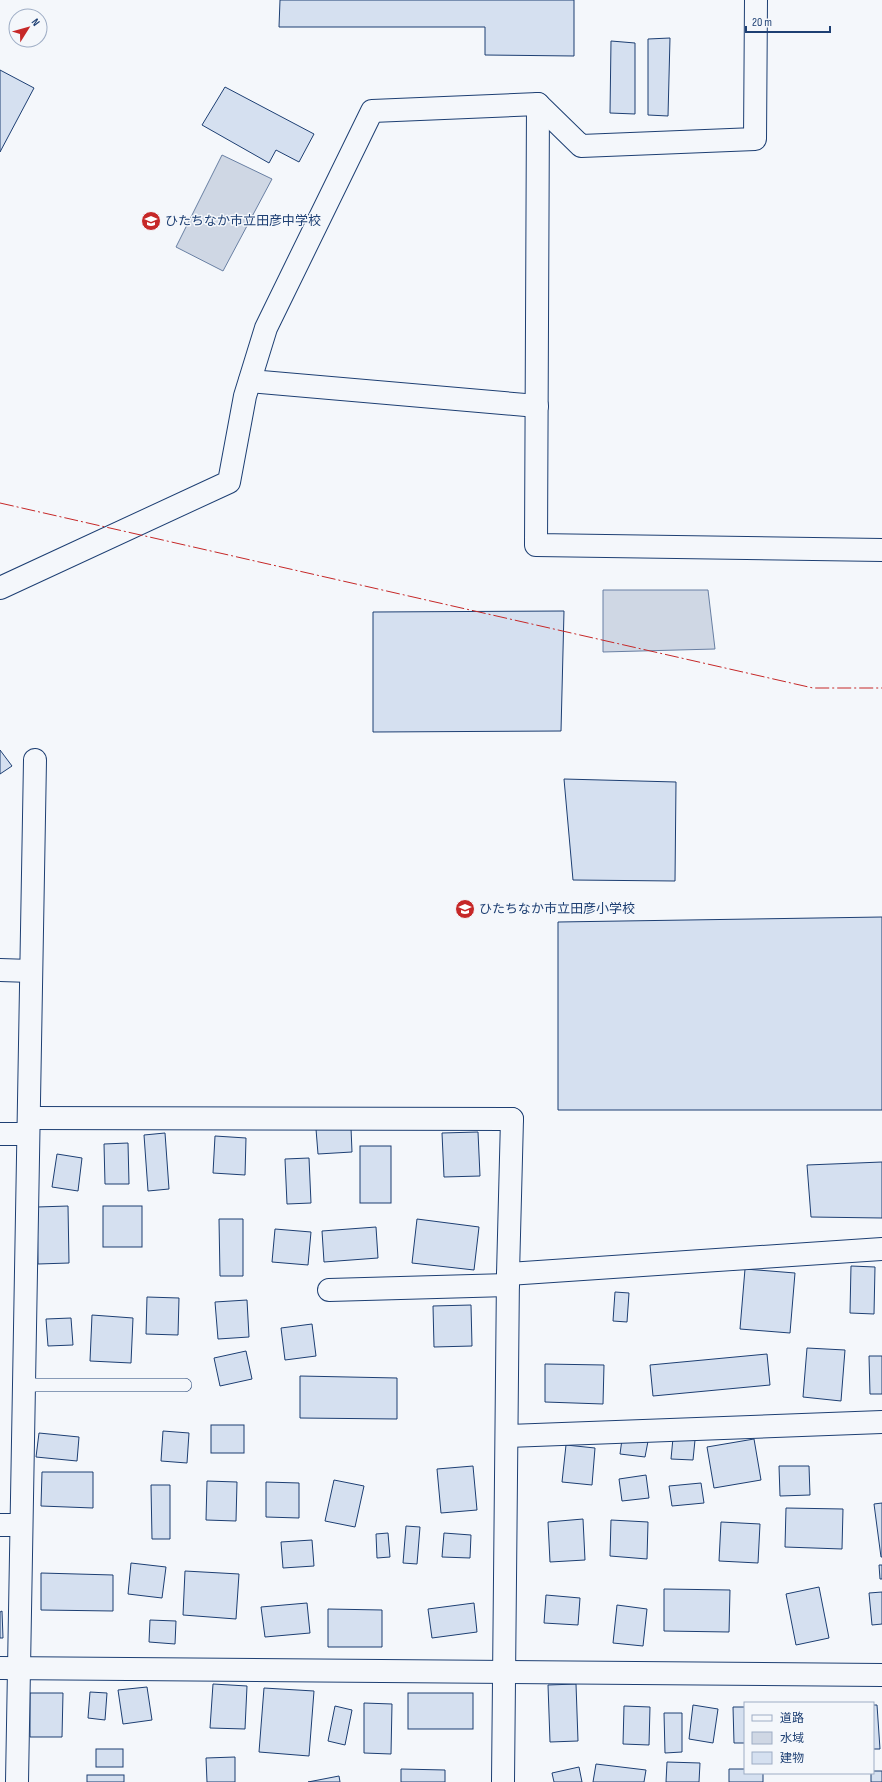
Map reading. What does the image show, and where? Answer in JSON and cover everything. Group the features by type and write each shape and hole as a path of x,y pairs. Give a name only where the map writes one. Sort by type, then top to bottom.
{"street":[{"path":"0,588 229,482 245,396 266,328 372,111 538,104 581,146 754,139 756,0"},
{"path":"538,104 536,545 882,550"},
{"path":"250,381 537,406"},
{"path":"17,1782 10,1668 21,1525 35,760"},
{"path":"0,970 31,971"},
{"path":"0,1134 29,1126 512,1119 508,1280 503,1782"},
{"path":"329,1290 508,1280 882,1249"},
{"path":"507,1436 882,1422"},
{"path":"0,1525 21,1525"},
{"path":"10,1668 882,1675"}],"lane":[{"path":"24,1385 185,1385"}],"water":[{"path":"222,155 272,179 223,271 176,247"},
{"path":"603,590 708,590 715,649 603,652"}],"building":[{"path":"280,0 574,0 574,56 485,55 485,27 279,27"},
{"path":"670,38 668,116 648,115 648,39"},
{"path":"611,41 635,43 635,114 610,113"},
{"path":"0,70 34,88 0,152"},
{"path":"225,87 314,134 299,162 276,150 269,163 202,125"},
{"path":"564,611 561,731 373,732 373,612"},
{"path":"0,750 12,766 0,774"},
{"path":"564,779 676,782 675,881 573,880"},
{"path":"882,917 882,1110 558,1110 558,922"},
{"path":"351,1128 352,1152 318,1154 316,1129"},
{"path":"478,1132 480,1176 444,1177 442,1133"},
{"path":"165,1133 169,1189 148,1191 144,1135"},
{"path":"215,1136 246,1138 245,1175 213,1173"},
{"path":"128,1143 129,1184 105,1184 104,1144"},
{"path":"360,1146 391,1146 391,1203 360,1203"},
{"path":"57,1154 82,1158 78,1191 52,1187"},
{"path":"309,1158 311,1203 287,1204 285,1159"},
{"path":"882,1162 882,1218 811,1217 807,1165"},
{"path":"68,1206 69,1263 38,1264 37,1207"},
{"path":"103,1206 142,1206 142,1247 103,1247"},
{"path":"219,1219 243,1219 243,1276 220,1276"},
{"path":"417,1219 479,1227 474,1270 412,1263"},
{"path":"376,1227 378,1258 324,1262 322,1231"},
{"path":"275,1229 311,1232 308,1265 272,1262"},
{"path":"851,1266 875,1267 874,1314 850,1313"},
{"path":"745,1269 795,1273 790,1333 740,1329"},
{"path":"615,1292 629,1293 627,1322 613,1321"},
{"path":"147,1297 179,1298 178,1335 146,1334"},
{"path":"247,1300 249,1337 218,1339 215,1302"},
{"path":"471,1305 472,1346 434,1347 433,1306"},
{"path":"92,1315 133,1318 131,1363 90,1361"},
{"path":"71,1318 73,1345 48,1346 46,1319"},
{"path":"312,1324 316,1356 285,1360 281,1328"},
{"path":"807,1348 845,1350 841,1401 803,1397"},
{"path":"246,1351 252,1379 220,1386 214,1358"},
{"path":"767,1354 770,1385 653,1396 650,1365"},
{"path":"869,1356 882,1356 882,1394 870,1394"},
{"path":"545,1364 604,1365 603,1404 545,1402"},
{"path":"300,1376 397,1378 397,1419 300,1418"},
{"path":"211,1425 244,1425 244,1453 211,1453"},
{"path":"163,1431 189,1433 187,1463 161,1461"},
{"path":"623,1432 649,1436 645,1457 620,1454"},
{"path":"39,1433 79,1437 77,1461 36,1457"},
{"path":"673,1438 695,1440 693,1460 671,1459"},
{"path":"754,1439 761,1480 714,1488 707,1447"},
{"path":"566,1445 595,1448 592,1485 562,1482"},
{"path":"473,1466 477,1510 441,1513 437,1469"},
{"path":"779,1466 809,1466 810,1495 780,1496"},
{"path":"42,1472 93,1472 93,1508 41,1506"},
{"path":"646,1475 649,1498 622,1501 619,1479"},
{"path":"334,1480 364,1486 355,1527 325,1521"},
{"path":"207,1481 237,1482 236,1521 206,1520"},
{"path":"266,1482 299,1483 299,1518 266,1517"},
{"path":"701,1483 704,1503 672,1506 669,1486"},
{"path":"151,1485 170,1485 170,1539 152,1539"},
{"path":"882,1503 882,1557 881,1557 874,1504"},
{"path":"786,1508 843,1509 842,1549 785,1547"},
{"path":"583,1519 585,1560 550,1562 548,1522"},
{"path":"611,1520 648,1522 647,1559 610,1556"},
{"path":"721,1522 760,1524 758,1563 719,1561"},
{"path":"406,1526 420,1527 417,1564 403,1563"},
{"path":"388,1533 390,1557 377,1558 376,1534"},
{"path":"444,1533 471,1535 470,1558 442,1557"},
{"path":"312,1540 314,1566 283,1568 281,1542"},
{"path":"131,1563 166,1567 162,1598 128,1594"},
{"path":"879,1565 882,1565 882,1579 880,1579"},
{"path":"185,1571 239,1574 236,1619 183,1615"},
{"path":"41,1573 113,1575 113,1611 41,1610"},
{"path":"819,1587 829,1638 796,1645 786,1594"},
{"path":"664,1589 730,1590 729,1632 664,1631"},
{"path":"882,1592 882,1624 872,1625 869,1593"},
{"path":"546,1595 580,1598 578,1625 544,1623"},
{"path":"307,1603 310,1633 265,1637 261,1607"},
{"path":"474,1603 477,1632 432,1638 428,1609"},
{"path":"617,1605 647,1609 643,1646 613,1643"},
{"path":"328,1609 382,1610 382,1647 328,1647"},
{"path":"2,1611 3,1638 0,1638 0,1612"},
{"path":"150,1620 176,1621 175,1644 149,1642"},
{"path":"213,1684 247,1686 245,1729 210,1728"},
{"path":"576,1684 578,1741 550,1742 548,1685"},
{"path":"147,1687 152,1720 123,1724 118,1690"},
{"path":"264,1688 314,1691 309,1756 259,1752"},
{"path":"90,1692 107,1693 105,1720 88,1718"},
{"path":"30,1693 63,1693 62,1737 30,1737"},
{"path":"408,1693 473,1693 473,1729 408,1729"},
{"path":"364,1703 392,1704 391,1754 364,1753"},
{"path":"693,1705 718,1709 713,1743 689,1739"},
{"path":"874,1705 877,1705 880,1749 874,1749"},
{"path":"335,1706 352,1710 345,1745 328,1741"},
{"path":"624,1706 650,1707 649,1745 623,1744"},
{"path":"733,1707 744,1707 744,1743 734,1743"},
{"path":"664,1713 682,1713 682,1752 665,1753"},
{"path":"96,1749 123,1749 123,1767 96,1767"},
{"path":"235,1757 235,1782 207,1782 206,1758"},
{"path":"667,1762 700,1763 699,1782 666,1782"},
{"path":"596,1764 646,1770 644,1782 593,1782"},
{"path":"579,1767 582,1782 554,1782 552,1773"},
{"path":"401,1769 445,1770 445,1782 401,1782"},
{"path":"729,1769 744,1769 744,1774 763,1774 763,1782 729,1782"},
{"path":"874,1771 882,1771 882,1782 871,1782 871,1774 874,1774"},
{"path":"87,1775 124,1775 124,1782 87,1782"},
{"path":"339,1776 340,1782 308,1782"}],"power":[{"path":"0,503 813,688 882,688"}],"place":[{"name":"ひたちなか市立田彦中学校","path":"151,221"},
{"name":"ひたちなか市立田彦小学校","path":"465,909"}]}
